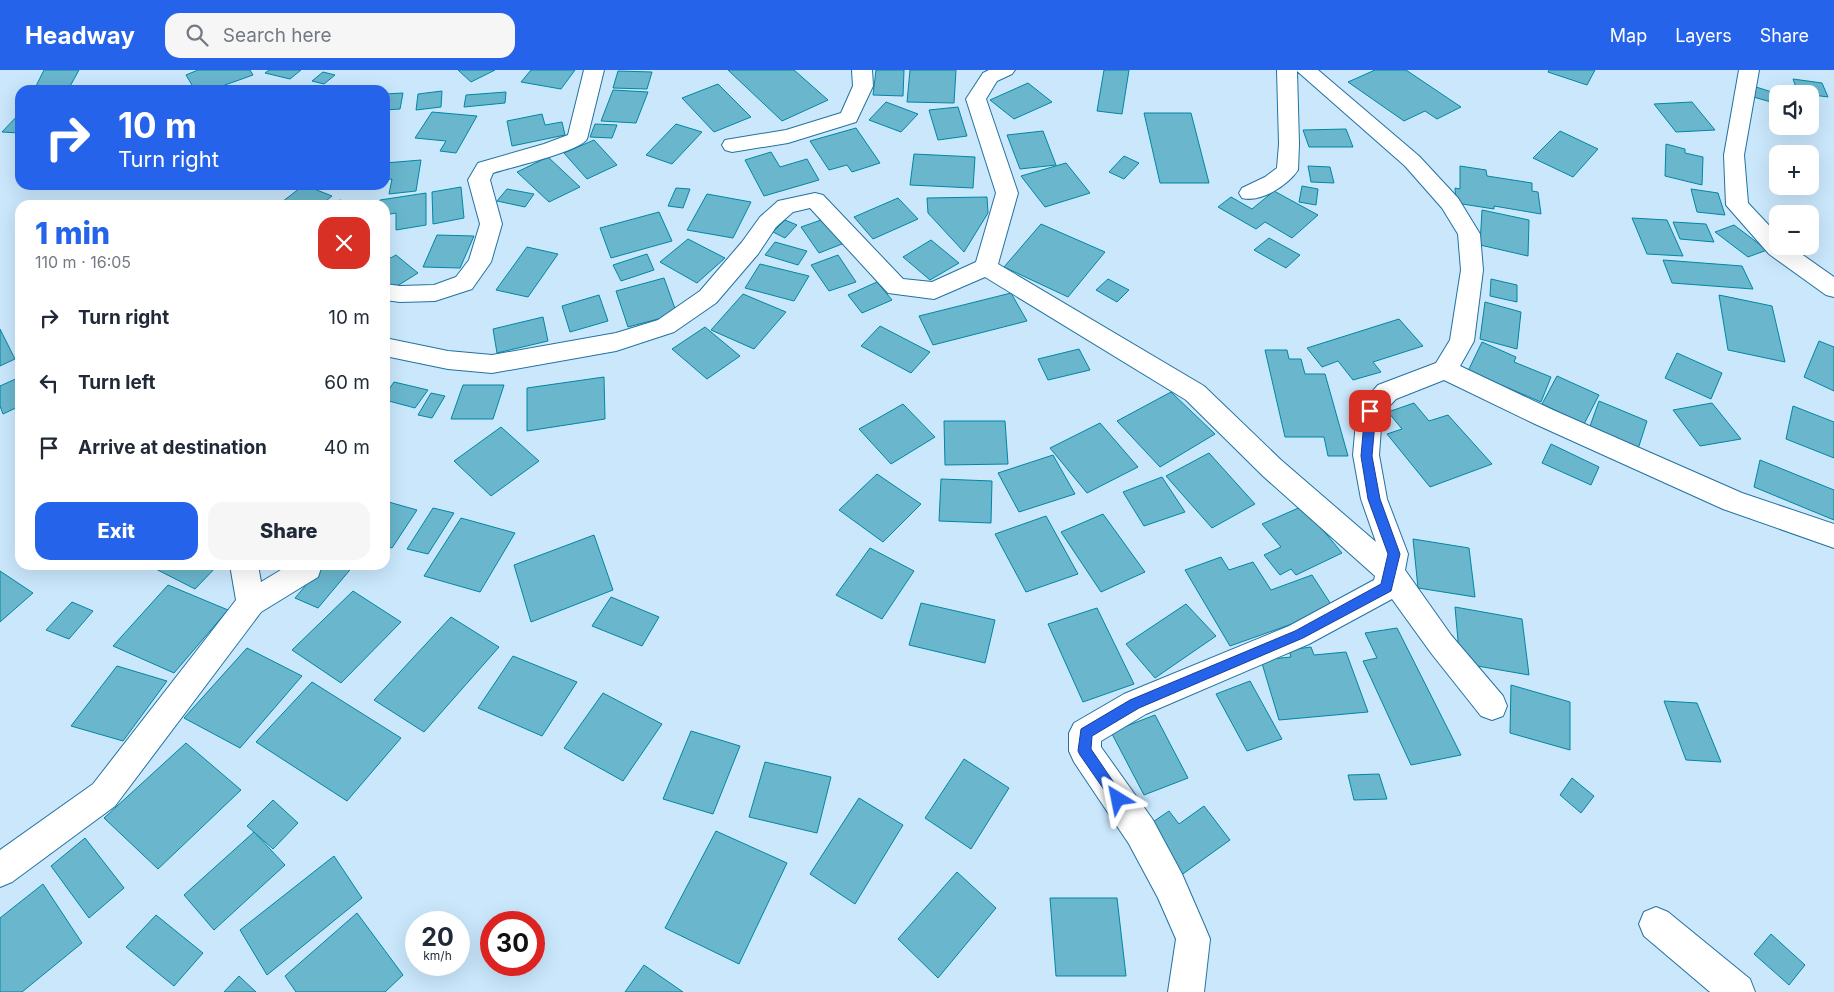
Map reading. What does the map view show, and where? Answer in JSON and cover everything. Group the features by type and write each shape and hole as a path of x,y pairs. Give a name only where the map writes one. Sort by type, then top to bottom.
{"street":[{"path":"390,293 435,293 464,283 480,262 491,224 479,180 486,168 552,149 577,138 594,70"},
{"path":"732,145 788,136 849,117 863,86 862,70"},
{"path":"390,348 448,360 492,364 616,342 666,326 708,297 750,248 768,222 786,206 815,200 896,287 934,291 986,267 1007,194 976,99 990,77 1005,70"},
{"path":"1250,193 1273,182 1286,170 1289,144 1287,70"},
{"path":"1186,992 1193,939 1170,886 1141,832 1085,751 1086,733 1134,704 1299,634 1386,587 1394,554 1374,499 1366,456 1370,411 1387,392 1445,370 1462,341 1472,270 1469,234 1450,203 1412,160 1306,70"},
{"path":"1749,70 1734,155 1737,205 1777,248 1834,289"},
{"path":"986,267 1195,393 1272,468 1390,571 1441,644 1492,706"},
{"path":"1445,370 1733,502 1834,536"},
{"path":"245,570 251,603"},
{"path":"0,870 104,795 251,603 305,570"},
{"path":"1656,924 1737,992"}],"building":[{"path":"44,70 79,70 71,85 36,85"},
{"path":"198,70 250,70 253,75 225,85 192,85 186,75"},
{"path":"269,70 301,70 290,79 265,73"},
{"path":"458,70 495,70 471,82"},
{"path":"531,70 575,70 561,89 521,82"},
{"path":"728,70 794,70 828,100 782,121"},
{"path":"876,70 904,70 903,96 873,95"},
{"path":"910,70 956,70 954,103 907,102"},
{"path":"1104,70 1129,70 1122,114 1097,111"},
{"path":"1375,70 1406,70 1461,107 1437,119 1425,111 1404,121 1348,82"},
{"path":"1549,70 1595,70 1587,85 1548,72"},
{"path":"618,71 652,72 647,89 613,88"},
{"path":"323,72 335,75 324,84 312,81"},
{"path":"1793,79 1822,83 1828,97 1819,96 1819,85 1795,85"},
{"path":"1028,83 1052,102 1014,119 990,100"},
{"path":"718,84 751,117 714,132 682,98"},
{"path":"1753,86 1769,91 1769,101 1750,96"},
{"path":"613,90 648,92 636,123 601,121"},
{"path":"442,91 441,107 416,110 418,94"},
{"path":"506,92 505,103 464,107 466,95"},
{"path":"403,93 400,109 390,110 390,94"},
{"path":"886,102 918,114 901,132 869,120"},
{"path":"1692,102 1715,130 1676,132 1654,104"},
{"path":"958,107 967,136 938,140 929,110"},
{"path":"432,112 477,116 456,153 440,151 446,141 415,138"},
{"path":"1144,113 1191,113 1209,183 1160,183"},
{"path":"542,114 545,125 562,122 565,135 512,146 507,121"},
{"path":"15,118 15,133 2,132"},
{"path":"595,124 617,125 612,138 590,137"},
{"path":"676,124 702,132 672,164 646,155"},
{"path":"856,128 880,163 852,172 847,165 829,170 810,141"},
{"path":"1346,129 1353,147 1309,147 1303,130"},
{"path":"1043,131 1056,165 1020,169 1007,135"},
{"path":"1560,131 1598,149 1573,177 1533,158"},
{"path":"594,140 617,165 587,179 564,153"},
{"path":"1666,144 1685,149 1685,153 1703,157 1702,185 1665,176"},
{"path":"771,152 780,167 807,159 819,180 764,196 745,160"},
{"path":"914,154 975,157 973,188 910,185"},
{"path":"1124,156 1139,163 1124,179 1109,172"},
{"path":"548,157 580,187 549,202 517,172"},
{"path":"421,160 416,191 389,194 392,179 390,179 390,163"},
{"path":"1066,163 1090,193 1045,207 1021,176"},
{"path":"1308,166 1330,167 1334,183 1311,182"},
{"path":"1460,166 1486,170 1487,176 1532,183 1532,191 1538,192 1541,214 1494,206 1494,209 1456,203 1455,188 1460,189"},
{"path":"1302,186 1318,189 1316,205 1299,202"},
{"path":"461,187 464,218 433,224 432,192"},
{"path":"676,188 690,189 683,208 668,206"},
{"path":"507,189 534,194 525,207 497,201"},
{"path":"1691,189 1718,193 1725,215 1697,212"},
{"path":"298,190 317,190 332,196 327,200 284,200"},
{"path":"1274,191 1318,215 1292,238 1265,222 1256,229 1218,207 1231,197 1252,209"},
{"path":"426,193 426,225 396,230 396,213 390,214 390,200 380,200"},
{"path":"707,194 751,202 733,238 687,230"},
{"path":"987,197 988,213 964,252 928,213 927,198"},
{"path":"898,198 918,219 873,239 854,217"},
{"path":"1482,210 1529,220 1528,256 1480,245"},
{"path":"659,212 672,241 611,258 600,228"},
{"path":"1632,218 1667,220 1683,256 1647,254"},
{"path":"824,219 842,244 819,253 801,227"},
{"path":"785,220 797,225 785,238 773,232"},
{"path":"1673,222 1706,224 1714,242 1680,239"},
{"path":"1041,224 1105,252 1068,297 1004,267"},
{"path":"1734,225 1767,250 1748,257 1715,232"},
{"path":"437,235 474,236 460,268 423,267"},
{"path":"1269,238 1300,255 1286,268 1254,250"},
{"path":"688,239 725,258 697,283 660,262"},
{"path":"931,240 959,263 930,280 903,257"},
{"path":"775,242 807,251 798,265 765,255"},
{"path":"527,247 558,254 528,297 496,290"},
{"path":"647,254 654,270 621,281 613,265"},
{"path":"396,255 418,273 394,288 390,285 390,258"},
{"path":"838,255 856,282 829,291 811,265"},
{"path":"1663,260 1742,266 1753,289 1672,283"},
{"path":"760,264 809,276 794,301 745,288"},
{"path":"664,278 677,314 628,327 616,291"},
{"path":"1108,279 1129,290 1117,302 1096,290"},
{"path":"1491,279 1517,285 1517,302 1490,296"},
{"path":"877,282 892,300 862,313 848,295"},
{"path":"1011,293 1027,321 933,345 919,316"},
{"path":"743,294 786,312 754,349 711,330"},
{"path":"599,295 608,321 570,332 562,306"},
{"path":"1719,295 1772,306 1785,362 1728,350"},
{"path":"1485,302 1521,312 1517,349 1480,339"},
{"path":"543,317 548,341 497,353 493,329"},
{"path":"1399,319 1423,346 1373,362 1381,372 1353,380 1338,361 1322,367 1307,348"},
{"path":"880,326 930,352 911,373 861,346"},
{"path":"705,327 740,356 707,379 672,349"},
{"path":"0,329 15,359 0,366"},
{"path":"1819,341 1834,347 1834,391 1804,377"},
{"path":"1482,342 1516,357 1514,362 1551,377 1541,402 1468,371"},
{"path":"1079,349 1090,370 1048,380 1038,359"},
{"path":"1265,350 1287,350 1289,359 1301,359 1305,374 1325,374 1348,456 1328,456 1324,437 1285,437"},
{"path":"1677,353 1722,373 1711,399 1665,378"},
{"path":"1557,376 1599,395 1584,424 1542,404"},
{"path":"604,377 605,419 527,431 527,388"},
{"path":"15,379 15,408 3,414 0,406 0,386"},
{"path":"394,382 428,390 415,408 390,401 390,388"},
{"path":"463,385 504,385 493,419 451,419"},
{"path":"1171,392 1215,434 1160,467 1117,421"},
{"path":"431,393 445,396 432,418 418,415"},
{"path":"1599,401 1647,421 1638,449 1589,429"},
{"path":"1414,403 1429,421 1448,415 1492,464 1430,487 1387,434 1402,429 1388,412"},
{"path":"1712,403 1741,439 1700,446 1673,410"},
{"path":"903,404 935,437 891,464 859,429"},
{"path":"1793,406 1834,422 1834,458 1786,439"},
{"path":"944,421 1005,421 1008,464 945,465"},
{"path":"1100,423 1138,467 1087,493 1050,448"},
{"path":"501,427 539,461 491,496 454,461"},
{"path":"1551,444 1599,467 1591,485 1542,463"},
{"path":"1209,453 1255,504 1212,528 1166,476"},
{"path":"1053,455 1075,494 1019,512 998,473"},
{"path":"1760,460 1834,490 1834,520 1754,487"},
{"path":"877,474 921,504 883,542 839,510"},
{"path":"1162,477 1185,512 1144,526 1123,492"},
{"path":"941,479 992,481 991,523 939,521"},
{"path":"390,502 417,510 392,548 390,547"},
{"path":"1303,506 1342,553 1296,575 1291,569 1280,575 1264,555 1281,547 1262,524"},
{"path":"433,508 454,513 428,554 407,549"},
{"path":"1103,514 1145,572 1101,592 1061,532"},
{"path":"1046,516 1078,574 1026,592 995,534"},
{"path":"461,518 515,533 480,592 424,576"},
{"path":"594,535 613,590 531,622 514,565"},
{"path":"1413,539 1469,548 1475,597 1418,588"},
{"path":"870,548 914,571 882,619 836,595"},
{"path":"1221,557 1229,570 1253,562 1271,590 1312,575 1334,609 1230,646 1185,570"},
{"path":"158,570 213,570 195,589"},
{"path":"319,570 350,570 318,608 295,598"},
{"path":"0,571 33,593 0,622"},
{"path":"168,585 228,610 174,673 113,646"},
{"path":"353,591 401,622 341,683 292,650"},
{"path":"611,597 659,617 642,646 592,626"},
{"path":"72,602 93,611 69,639 46,630"},
{"path":"921,603 995,620 985,663 909,645"},
{"path":"1186,604 1216,636 1155,678 1126,644"},
{"path":"1455,607 1522,619 1529,675 1460,663"},
{"path":"1097,608 1134,684 1083,702 1048,624"},
{"path":"451,617 499,647 424,732 374,700"},
{"path":"1397,628 1461,755 1411,765 1363,661 1377,658 1365,633"},
{"path":"1311,647 1314,655 1346,652 1368,712 1279,720 1261,660 1291,657 1289,650"},
{"path":"247,648 302,676 240,748 184,718"},
{"path":"513,656 577,682 542,736 478,708"},
{"path":"117,666 167,681 123,741 71,726"},
{"path":"1250,681 1282,739 1247,751 1216,694"},
{"path":"312,682 401,738 347,801 256,742"},
{"path":"1511,685 1570,702 1570,750 1510,733"},
{"path":"603,693 662,724 623,781 564,748"},
{"path":"1664,701 1697,703 1721,762 1686,760"},
{"path":"1155,715 1188,778 1144,795 1111,732"},
{"path":"691,731 740,746 713,814 663,799"},
{"path":"186,743 241,790 158,869 104,818"},
{"path":"964,759 1009,788 971,849 925,818"},
{"path":"765,762 831,777 817,833 749,817"},
{"path":"1379,774 1387,799 1354,800 1348,775"},
{"path":"1572,778 1594,796 1581,813 1560,795"},
{"path":"859,798 903,825 855,904 810,874"},
{"path":"273,800 298,823 273,849 247,826"},
{"path":"1204,806 1230,840 1180,876 1144,828 1169,811 1179,824"},
{"path":"716,831 787,863 739,964 665,928"},
{"path":"254,832 285,865 214,930 184,895"},
{"path":"85,838 124,888 89,918 51,866"},
{"path":"334,856 362,898 267,975 240,930"},
{"path":"957,872 996,908 938,978 898,939"},
{"path":"43,884 82,943 22,992 0,992 0,918"},
{"path":"1050,898 1117,898 1126,976 1056,976"},
{"path":"357,913 403,975 385,992 296,992 285,976"},
{"path":"156,915 203,953 174,986 126,947"},
{"path":"1771,934 1805,965 1789,985 1754,954"},
{"path":"644,965 683,992 625,992"},
{"path":"239,976 256,992 224,992"}],"route":[{"path":"1118,799 1085,751 1086,733 1134,704 1299,634 1386,587 1394,554 1374,499 1366,456 1370,411"}]}
